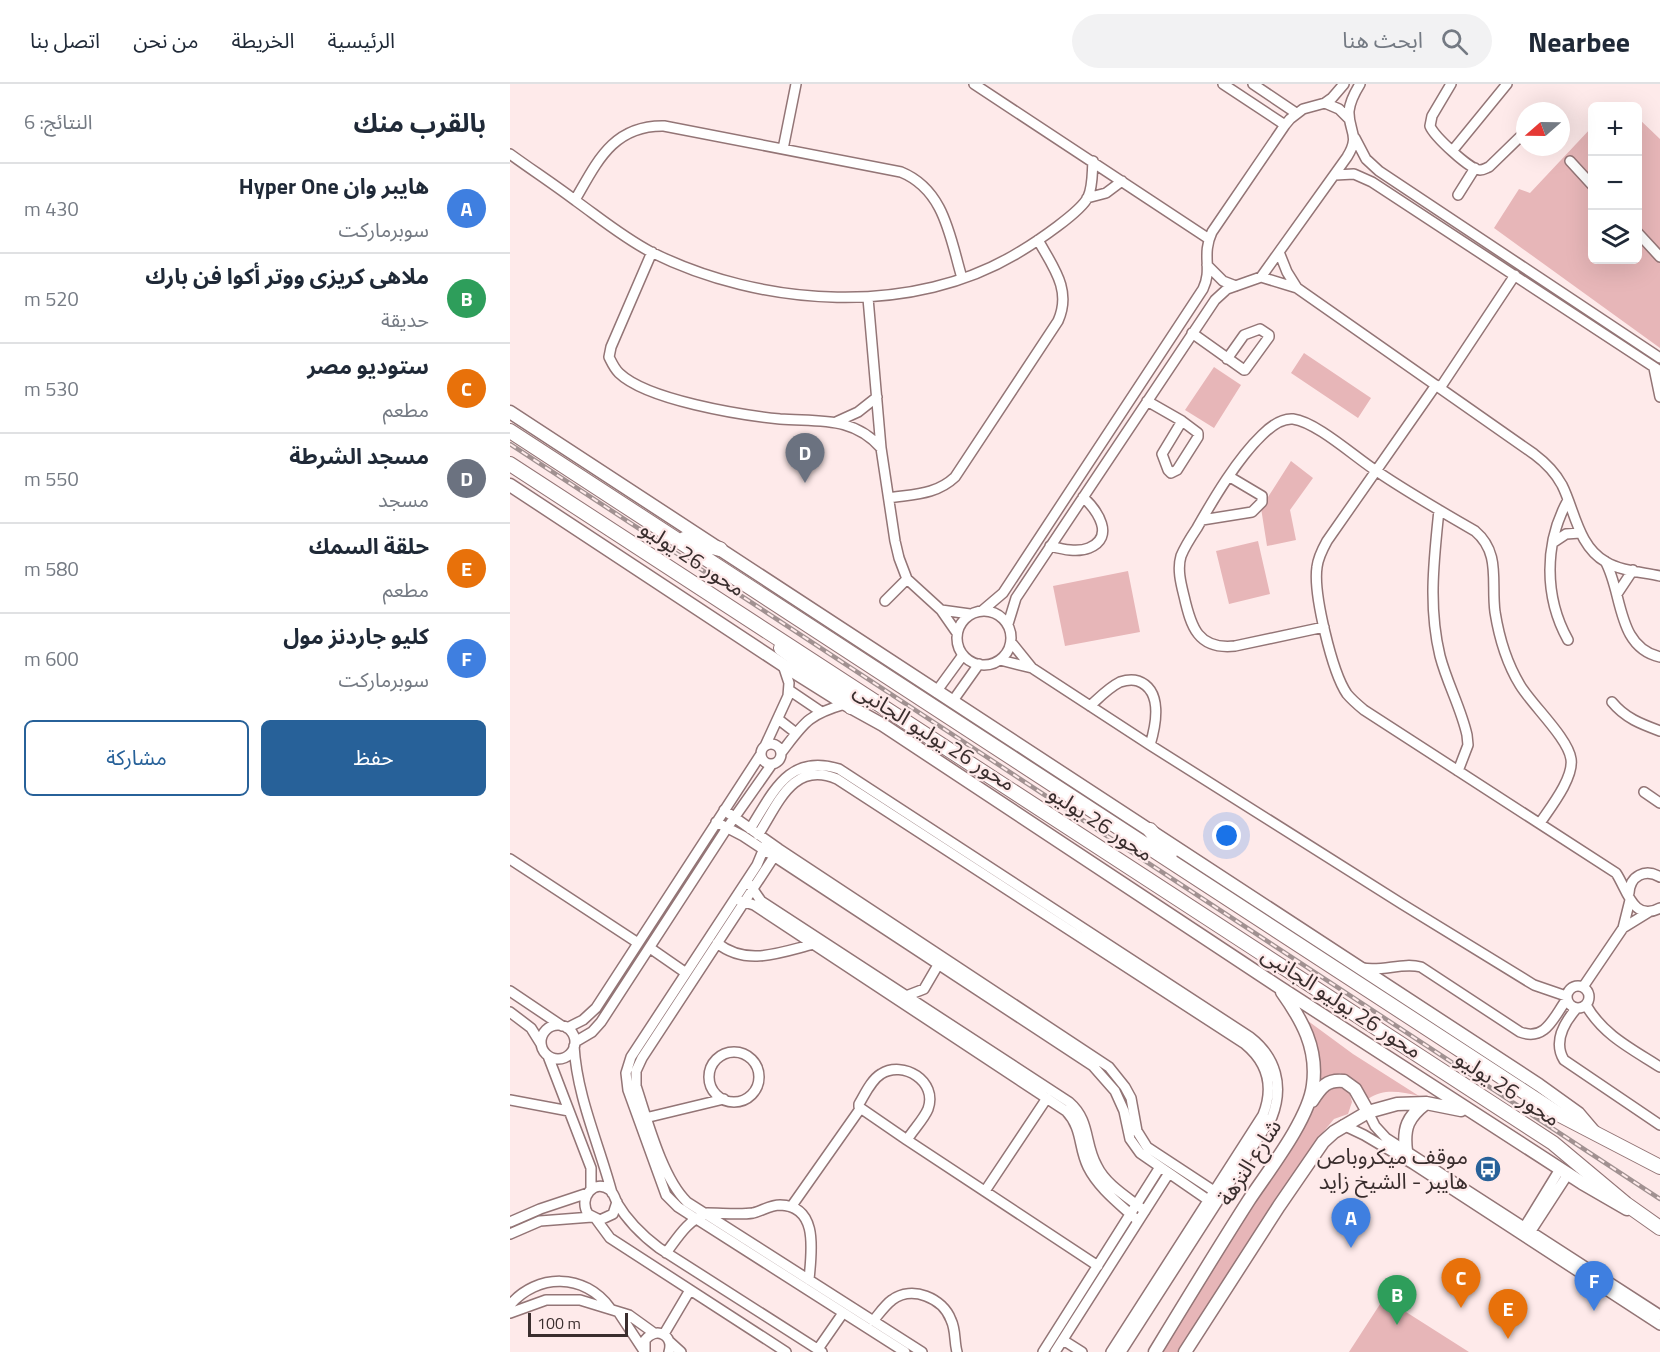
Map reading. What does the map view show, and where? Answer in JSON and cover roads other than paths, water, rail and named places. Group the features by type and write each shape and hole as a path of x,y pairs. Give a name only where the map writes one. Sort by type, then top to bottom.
{"highway":[{"name":"محور 26 يوليو","path":"510,431 1552,1109 1660,1167"},
{"name":"محور 26 يوليو","path":"510,465 1545,1138 1660,1228"},
{"path":"671,536 720,549"},
{"path":"767,630 781,649 843,694 848,705"},
{"path":"1150,830 1181,867"}],"main road":[{"name":"محور 26 يوليو الجانبى","path":"512,412 1574,1108 1595,1133"},
{"name":"محور 26 يوليو الجانبى","path":"510,485 783,665 883,725 1564,1172 1641,1215"},
{"name":"شارع النزهة","path":"1155,1352 1306,1112 1311,1097 1314,1076 1311,1045 1299,1016 1276,985"},
{"path":"1306,1112 1319,1090 1333,1080 1350,1084 1368,1112"},
{"path":"1406,1151 1406,1129 1409,1121 1414,1112 1426,1103"},
{"path":"1185,1352 1251,1248 1323,1142 1343,1125 1368,1112 1397,1104 1426,1103 1450,1106 1473,1113"}],"street":[{"path":"783,149 796,84"},
{"path":"1223,84 1285,125"},
{"path":"1253,84 1296,113"},
{"path":"1451,84 1432,116 1430,126 1437,137 1475,168 1483,170 1516,140"},
{"path":"1453,150 1507,84"},
{"path":"1344,85 1345,92 1348,94 1357,88"},
{"path":"941,610 970,614 983,610 1003,593 1203,289 1208,265 1205,253 1209,238 1285,125 1296,113 1310,106 1325,103 1344,85"},
{"path":"980,86 1209,238"},
{"path":"1357,88 1349,110 1349,119 1366,159 1384,174 1660,358"},
{"path":"1325,103 1339,109 1349,119"},
{"path":"575,200 598,161 612,144 631,131 642,127 664,126 902,172 922,183 937,201 962,278"},
{"path":"1354,135 1351,150 1335,175 1261,277 1220,294 1192,333 1016,597 1008,624 1011,642 1032,668 1090,706 1534,985 1566,997 1570,1005 1576,1008"},
{"path":"510,154 617,232 652,252 695,270 759,288 798,294 868,298 902,293 962,278 1003,261 1059,225 1088,198 1106,193 1122,181"},
{"path":"1088,198 1092,182 1093,161"},
{"path":"1570,161 1588,180"},
{"path":"1458,195 1475,168"},
{"path":"1335,175 1354,174 1377,186 1657,370 1660,397"},
{"path":"1377,186 1384,174"},
{"path":"1642,237 1660,257"},
{"path":"889,498 931,492 948,484 955,477 1058,321 1064,304 1063,286 1038,240"},
{"path":"652,252 611,347 609,357 620,374 648,389 693,404 769,417 835,422 861,430 882,448"},
{"path":"1279,252 1297,288"},
{"path":"1208,265 1223,281 1237,286"},
{"path":"1515,275 1327,541 1316,569 1324,627 1341,684 1354,703 1616,873 1637,909 1656,910"},
{"path":"1261,277 1297,288 1545,463 1556,474 1580,533 1605,561 1611,574 1623,619 1635,642 1645,651 1660,657"},
{"path":"868,298 882,448 895,541 907,579 941,610 957,633 959,648 963,655 973,663 994,663 1000,660 1011,642"},
{"path":"1192,333 1227,359 1247,370 1269,336 1260,329 1244,334 1227,359"},
{"path":"835,422 858,412 877,397"},
{"path":"1147,401 1182,421 1197,431 1199,435 1177,470 1172,472 1168,470 1162,454 1182,421"},
{"path":"1324,627 1225,647 1213,645 1201,637 1191,624 1180,571 1181,557 1230,477 1261,436 1276,424 1289,419 1296,419 1312,426 1376,471 1475,531 1486,542 1494,562 1494,609 1504,651 1519,683 1569,750 1571,767 1569,776 1540,824"},
{"path":"1202,520 1252,512 1262,502 1262,496 1230,477"},
{"path":"1050,546 1082,550 1090,548 1100,538 1101,520 1094,506 1083,497"},
{"path":"1568,500 1560,516 1550,566 1551,596 1556,616 1568,640"},
{"path":"1439,510 1433,579 1434,620 1445,673 1467,735 1468,745 1458,771"},
{"path":"1554,542 1566,534 1580,533"},
{"path":"1605,561 1660,576"},
{"path":"1617,594 1633,570"},
{"path":"885,601 907,579"},
{"path":"983,610 1001,617 1008,624"},
{"path":"957,633 970,614"},
{"path":"936,692 963,655"},
{"path":"1000,660 1032,668"},
{"path":"952,702 980,664"},
{"path":"541,1044 545,1031 553,1026 565,1027 583,1020 596,1008 763,750 789,690 783,665"},
{"path":"1090,706 1122,681 1132,680 1145,685 1153,696 1155,705 1155,724 1150,744"},
{"path":"789,690 820,711"},
{"path":"1612,702 1630,718 1660,731"},
{"path":"548,1056 561,1059 570,1054 575,1044 597,1028 727,828 772,764 778,761 781,753 796,733 809,718 820,711 848,705"},
{"path":"778,719 796,733"},
{"path":"763,750 770,744 776,745 781,753"},
{"path":"763,750 766,762 772,764"},
{"path":"754,832 794,782 810,774 829,775 1255,1047 1270,1059 1277,1078 1278,1097 1267,1125 1111,1352"},
{"path":"1644,792 1660,803"},
{"path":"724,810 754,832 765,845"},
{"path":"716,822 765,845 1101,1074 1120,1101 1134,1147 1212,1202"},
{"path":"749,885 765,845"},
{"path":"776,853 1109,1067 1131,1098 1137,1131 1147,1147 1218,1194"},
{"path":"776,853 749,885 686,973 635,1050 628,1065 628,1090 675,1189 687,1202 922,1352"},
{"path":"510,859 638,943"},
{"path":"1583,987 1623,928 1629,898 1628,890 1632,880 1660,866"},
{"path":"1616,873 1644,873 1660,876"},
{"path":"749,885 761,901 1077,1109 1086,1125 1092,1155 1100,1173 1145,1211"},
{"path":"739,900 717,944 639,1064 635,1078 642,1118 666,1195 678,1207 905,1352"},
{"path":"739,900 754,905 814,944 1071,1116 1078,1128 1088,1168 1100,1185 1138,1221"},
{"path":"1623,928 1656,910"},
{"path":"717,944 730,952 755,957 814,944"},
{"path":"650,948 686,973"},
{"path":"928,1010 924,1000 924,988 938,965"},
{"path":"1360,967 1381,970 1408,965 1421,967 1520,1032 1530,1035 1544,1031 1571,988 1583,987 1589,996 1586,1005"},
{"path":"906,996 924,988"},
{"path":"510,991 572,1034 580,1092 600,1148 612,1193 642,1234 666,1253 820,1351 843,1313"},
{"path":"1586,1005 1576,1008 1569,1017 1560,1038 1559,1050 1564,1060 1660,1125"},
{"path":"1586,1005 1606,1031 1660,1068"},
{"path":"510,1012 531,1028 548,1056 591,1168 590,1191 584,1206 610,1238 786,1352"},
{"path":"642,1118 724,1100 735,1102 746,1098 757,1086 758,1068 751,1059 741,1053 723,1054 715,1060 710,1071 712,1088 724,1100"},
{"path":"791,1207 860,1108 859,1104 875,1078 882,1073 898,1069 914,1073 925,1085 929,1101 928,1109 907,1140"},
{"path":"985,1191 1047,1098"},
{"path":"510,1100 569,1111"},
{"path":"860,1108 1098,1266"},
{"path":"1368,1112 1382,1135 1660,1325"},
{"path":"1343,1125 1456,1187"},
{"path":"1044,1352 1137,1204 1165,1170"},
{"path":"1055,1352 1145,1211 1165,1170"},
{"path":"1526,1233 1564,1172"},
{"path":"510,1222 590,1191 605,1188 612,1193"},
{"path":"510,1234 540,1221 554,1218 609,1217 615,1210 617,1202"},
{"path":"1121,1352 1212,1202"},
{"path":"666,1253 695,1218 707,1213 754,1213 777,1205 791,1207 805,1218 810,1227 812,1237 809,1280"},
{"path":"1526,1233 1660,1315"},
{"path":"569,1299 570,1282"},
{"path":"510,1305 524,1292 542,1283 570,1282 586,1287 615,1312 645,1352"},
{"path":"542,1283 546,1300"},
{"path":"664,1340 690,1290"},
{"path":"873,1321 892,1300 899,1296 914,1294 929,1297 941,1305 950,1316 957,1352"},
{"path":"510,1313 546,1300 569,1299 591,1302 629,1316 681,1352"},
{"path":"645,1352 645,1340 664,1340"},
{"path":"1063,1340 1082,1352"}],"railway":[{"path":"510,444 1660,1199"}],"place":[{"name":"مسجد الشرطة","path":"805,483"},
{"name":"موقف ميكروباص هايبر - الشيخ زايد","path":"1488,1169"},
{"name":"هايبر وان Hyper One","path":"1351,1248"},
{"name":"ستوديو مصر","path":"1461,1308"},
{"name":"كليو جاردنز مول","path":"1594,1311"},
{"name":"ملاهى كريزى ووتر أكوا فن بارك","path":"1397,1325"},
{"name":"حلقة السمك","path":"1508,1339"}]}
